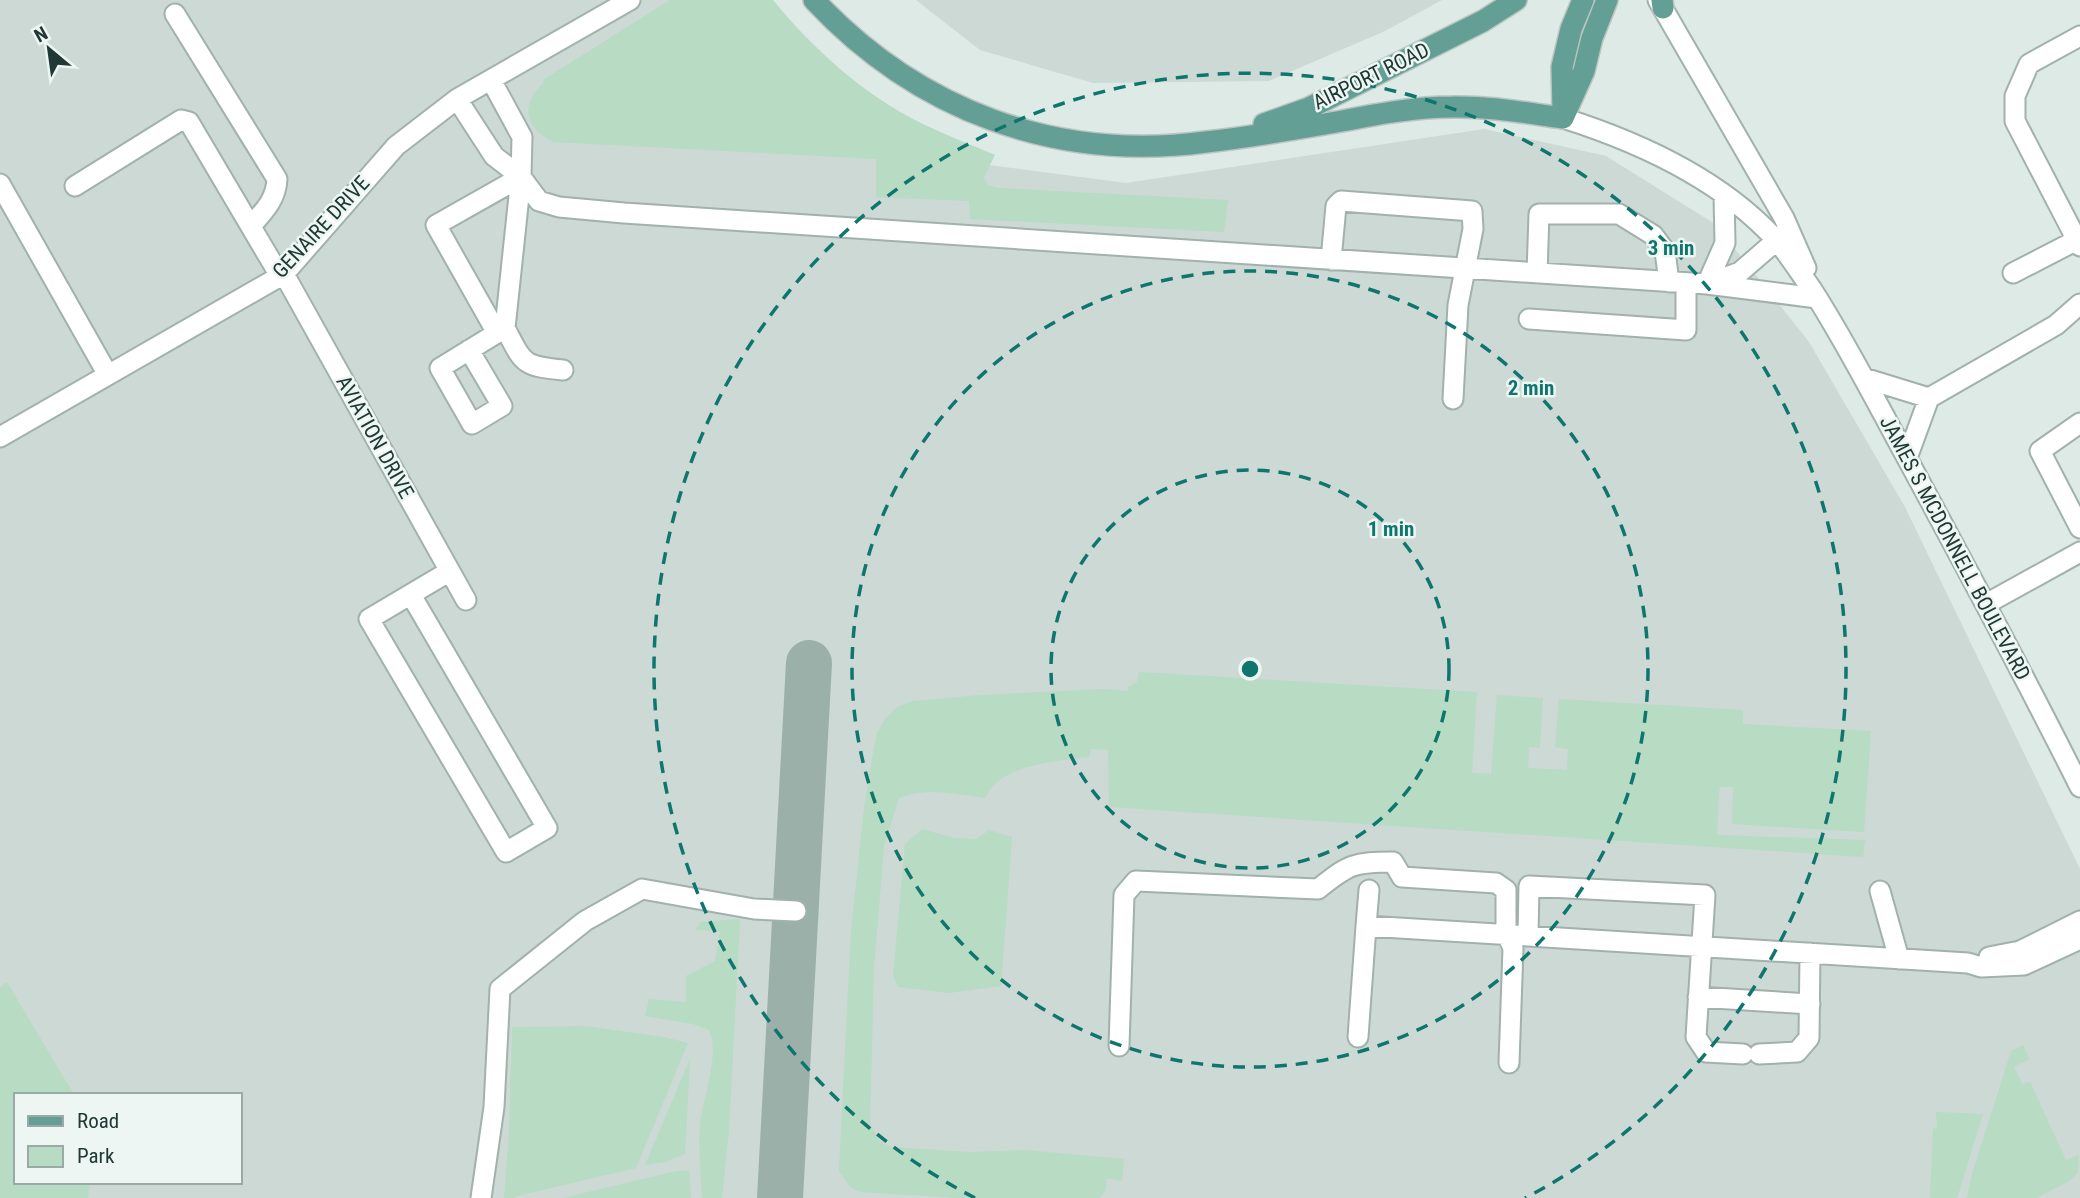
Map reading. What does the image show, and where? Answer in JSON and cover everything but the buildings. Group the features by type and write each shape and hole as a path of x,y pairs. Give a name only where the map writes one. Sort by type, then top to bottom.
{"main road":[{"name":"JAMES S MCDONNELL BOULEVARD","path":"814,0 842,30 870,53 944,101 1001,124 1054,138 1107,146 1149,147 1221,140 1424,108 1494,109 1563,118"},
{"name":"AIRPORT ROAD","path":"1221,140 1309,108 1483,21 1516,0"},
{"path":"1563,118 1562,66 1571,29 1583,0"},
{"path":"1563,118 1584,71 1592,38 1607,0"}],"street":[{"name":"GENAIRE DRIVE","path":"0,438 282,275 396,146 457,99 630,0"},
{"name":"JAMES S MCDONNELL BOULEVARD","path":"1661,3 1783,235 1986,604 2080,788"},
{"path":"175,14 277,179 272,202 251,226"},
{"path":"2013,273 2079,243 2015,121 2015,96 2029,64 2080,36"},
{"path":"491,80 522,137 521,177 501,330"},
{"path":"457,99 494,156 521,177 539,201 572,208 1707,284 1821,304"},
{"name":"JAMES S MCDONNELL BOULEVARD","path":"1563,118 1610,133 1687,172 1783,235"},
{"name":"AVIATION DRIVE","path":"75,186 181,120 194,127 282,275 466,600"},
{"path":"521,177 436,225 523,361 533,367 563,370"},
{"path":"0,184 6,211 108,375"},
{"path":"1707,284 1725,243 1724,196"},
{"path":"1331,260 1336,206 1340,201 1472,211 1474,215 1466,269 1458,305 1453,399"},
{"path":"1529,319 1686,330 1678,282 1665,251 1653,235 1619,214 1539,214 1537,273"},
{"path":"1707,284 1740,272 1783,235"},
{"path":"1907,458 1929,398 2056,325 2080,304"},
{"path":"469,350 501,330"},
{"path":"1864,378 1929,398"},
{"path":"2080,423 2040,451 2075,506 2080,528"},
{"path":"1986,604 2080,552"},
{"path":"411,595 547,828 506,852 369,618 450,571"},
{"path":"1119,1046 1124,895 1136,881 1318,889 1338,873 1360,862 1393,862 1402,877 1496,883 1506,890 1506,933 1513,948 1509,1063"},
{"path":"1528,935 1529,886 1705,895 1696,1037 1706,1052 1797,1052 1809,1038 1810,953"},
{"path":"481,1198 494,1107 500,989 585,921 642,888 754,909 796,911"},
{"path":"1359,1037 1369,890"},
{"path":"1880,891 1899,959"},
{"path":"1968,963 2020,951 2080,921"},
{"path":"1366,926 1968,963 1981,967 2024,965 2080,939"},
{"path":"1698,997 1810,1004"}],"shaded area":[{"path":"0,0 757,0 889,120 989,165 1126,183 1484,129 1606,156 1715,224 1809,342 1905,507 2080,869 2080,1198 0,1198"},
{"path":"916,0 1442,0 1385,31 1269,81 1093,83 980,50"}],"green space":[{"path":"670,0 773,0 822,53 879,99 921,123 995,155 984,177 988,185 999,188 1228,200 1224,232 970,219 969,201 876,197 876,159 553,142 543,136 531,122 529,107 543,80"},
{"path":"1139,672 1477,692 1472,773 1491,774 1497,695 1543,698 1540,748 1529,747 1528,768 1567,770 1568,749 1555,747 1559,699 1743,710 1743,724 1871,731 1864,832 1732,824 1733,787 1720,787 1719,793 1717,835 1865,840 1863,857 1109,807 1108,750 1091,749 1089,757 1030,766 1016,771 992,787 985,798 931,792 899,798 884,846 874,967 870,1124 880,1142 892,1147 970,1152 1025,1150 1124,1159 1122,1181 1107,1178 1105,1192 1099,1198 957,1198 861,1192 850,1187 839,1171 851,931 864,808 877,733 885,719 897,707 913,701 1104,689 1128,691 1128,687 1137,682"},
{"path":"922,829 954,838 977,839 989,830 1012,837 1001,986 949,993 898,987 893,976 905,844"},
{"path":"740,919 729,1131 722,1198 702,1198 700,1127 712,1064 713,1051 709,1030 693,1024 645,1016 649,999 686,1002 686,976 715,961 720,931 695,930 701,922"},
{"path":"7,982 73,1093 14,1093 14,1184 90,1184 88,1198 0,1198 0,987"},
{"path":"585,1026 688,1043 636,1168 514,1198 504,1198 512,1027"},
{"path":"2023,1045 2029,1059 2014,1067 2022,1084 2030,1082 2066,1160 2079,1155 2078,1173 2068,1182 2036,1198 1967,1198 2011,1051"},
{"path":"690,1059 685,1154 665,1162 645,1165"},
{"path":"1936,1112 1983,1114 1957,1198 1930,1198 1933,1129 1937,1128"},
{"path":"689,1170 691,1198 563,1198 672,1172"}],"taxiway":[{"path":"780,1198 809,663"}]}
